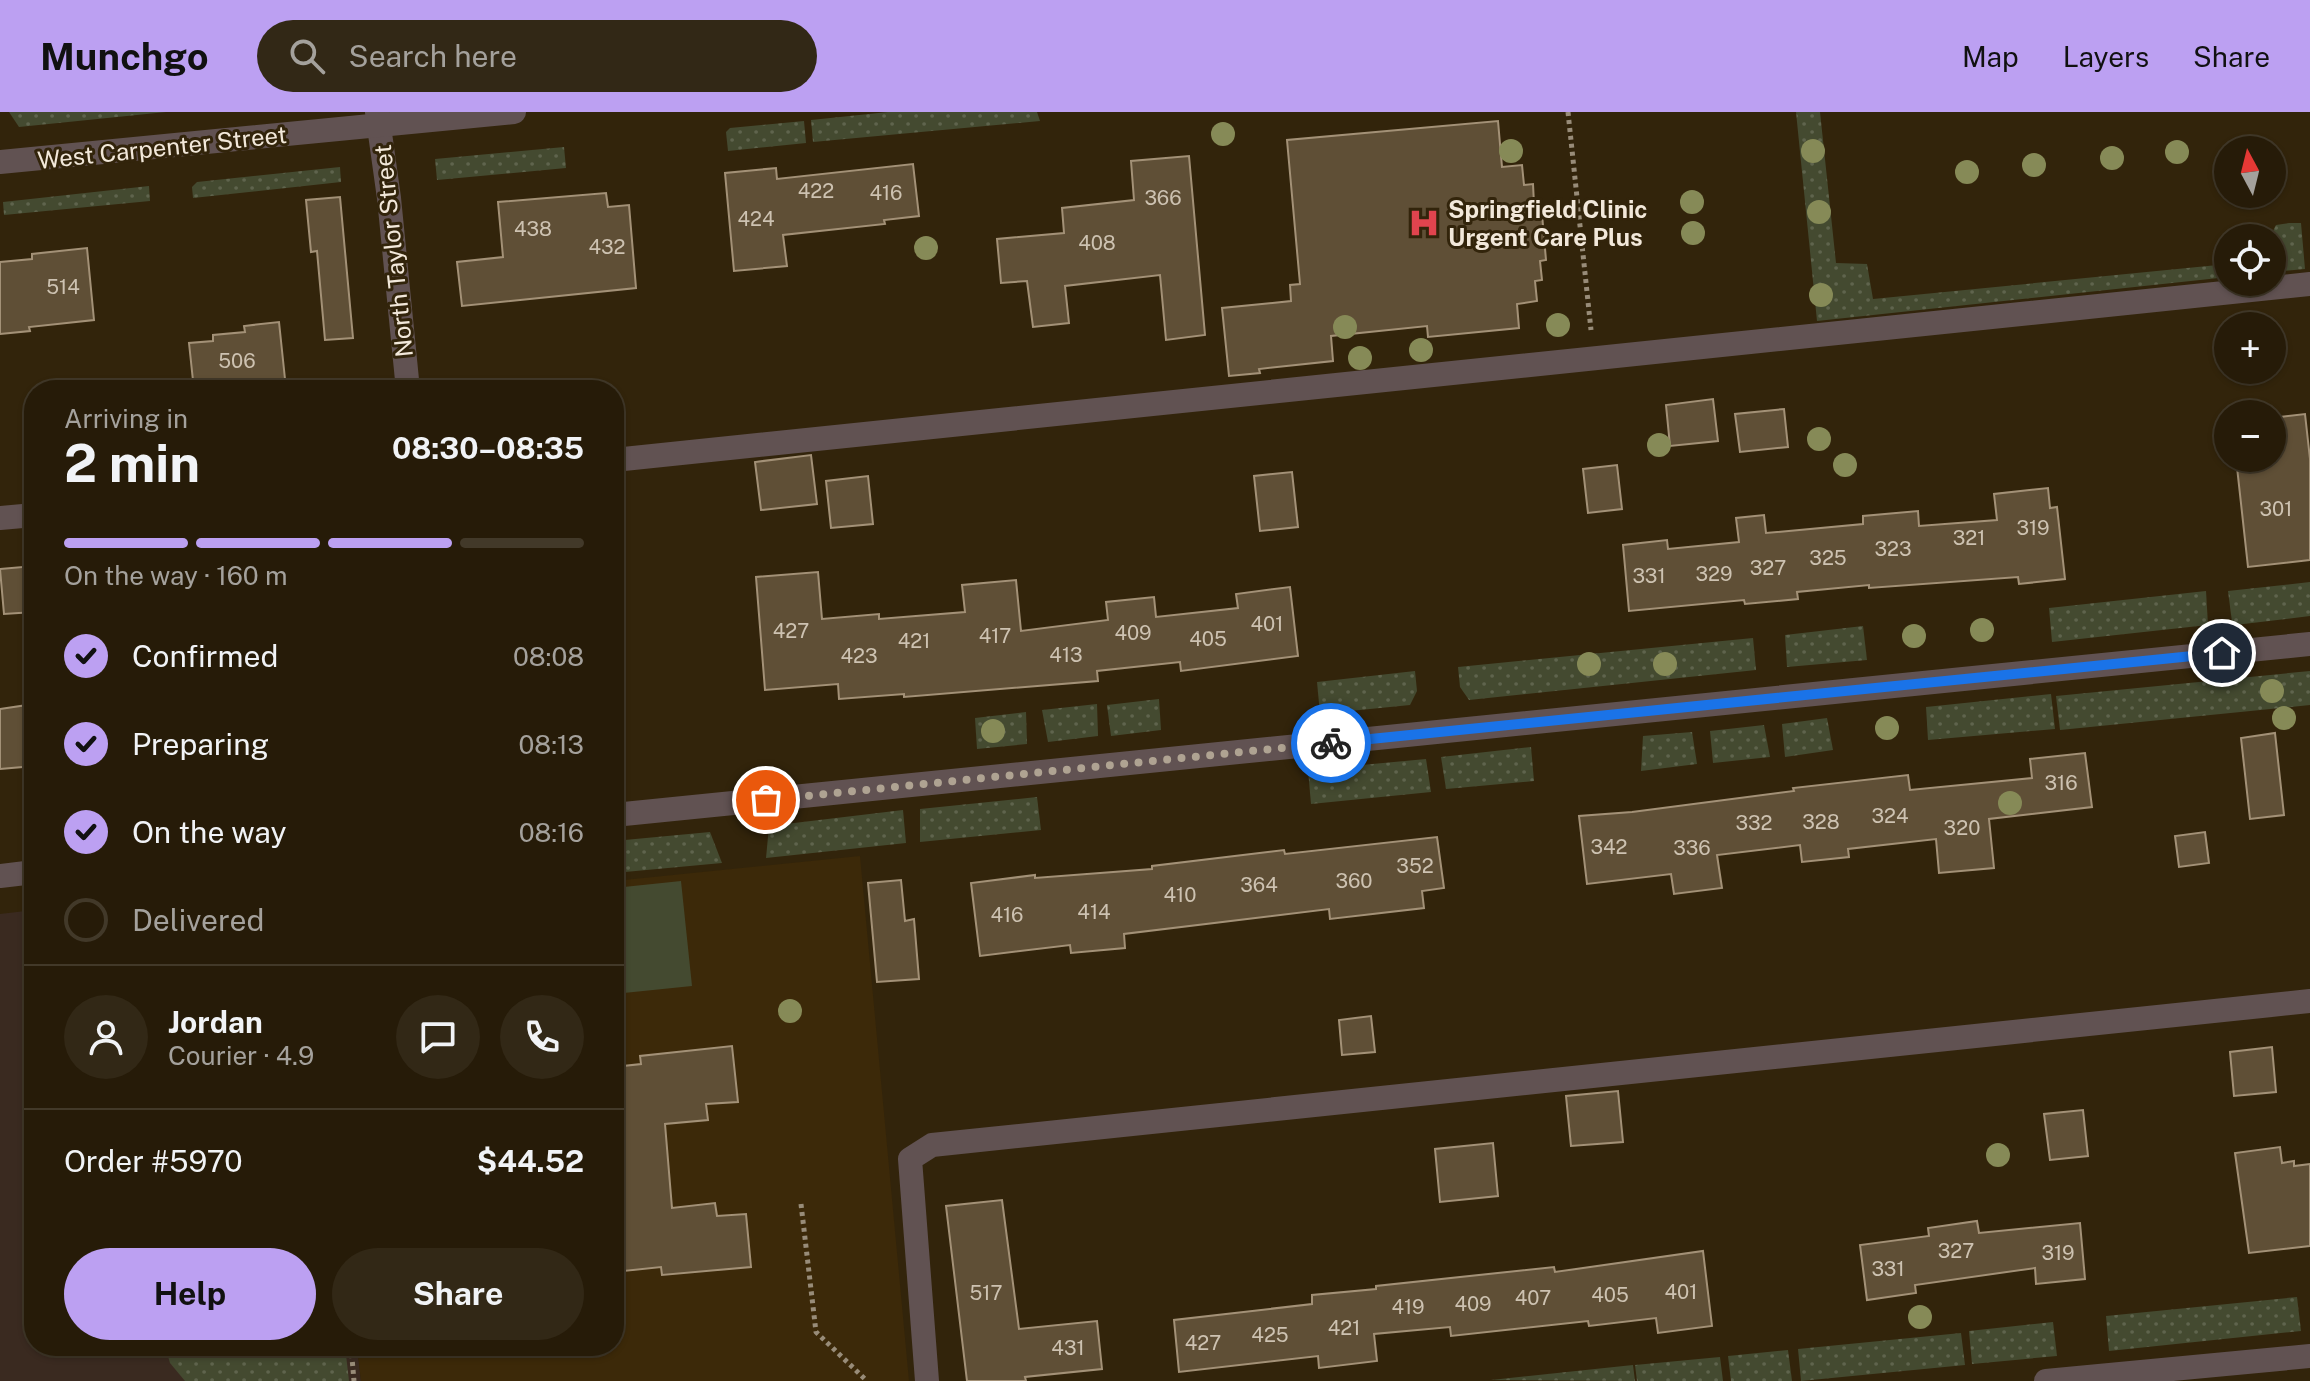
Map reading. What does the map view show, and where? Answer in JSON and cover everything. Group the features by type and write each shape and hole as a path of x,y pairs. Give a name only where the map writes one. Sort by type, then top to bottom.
{"street":[{"name":"West Carpenter Street","path":"0,162 378,118 514,112"},
{"name":"North Taylor Street","path":"378,118 407,380"},
{"path":"624,459 2310,284"},
{"path":"0,518 24,516"},
{"path":"624,814 2310,644"},
{"path":"0,876 24,873"},
{"path":"927,1381 910,1159 932,1145 2310,1001"},
{"path":"2046,1381 2310,1356"}],"path":[{"path":"1568,112 1594,358"},
{"path":"801,1204 816,1332 867,1381"},
{"path":"352,1356 354,1381"}],"shaded area":[{"path":"860,856 909,1381 361,1381 358,1356 624,1356 624,880"},
{"path":"24,911 24,1356 358,1356 361,1381 0,1381 0,914"}],"green space":[{"path":"9,112 166,112 19,127"},
{"path":"888,112 1037,112 1040,121 813,142 811,120"},
{"path":"1796,112 1820,112 1836,263 1867,264 1873,299 2214,265 2214,278 1817,321"},
{"path":"804,121 806,143 728,151 726,132 730,128"},
{"path":"564,147 566,168 437,180 435,159"},
{"path":"340,167 341,182 193,198 192,187 197,182"},
{"path":"149,186 150,201 4,215 3,202"},
{"path":"2301,223 2305,269 2286,271 2286,224 2282,224"},
{"path":"2310,582 2310,616 2235,625 2232,622 2228,591"},
{"path":"2206,591 2208,625 2052,642 2049,608"},
{"path":"1863,626 1867,660 1787,667 1785,635"},
{"path":"1753,638 1756,670 1469,700 1460,687 1458,667"},
{"path":"1415,671 1417,691 1410,705 1320,714 1317,682"},
{"path":"2310,671 2310,705 2060,730 2056,696"},
{"path":"2051,694 2055,729 1928,740 1926,707"},
{"path":"1159,699 1161,730 1111,736 1107,705"},
{"path":"1097,704 1098,736 1048,742 1042,710"},
{"path":"1026,712 1027,744 977,749 975,718"},
{"path":"1827,718 1833,750 1785,757 1782,724"},
{"path":"1764,725 1770,757 1713,763 1710,731"},
{"path":"1692,732 1697,764 1641,771 1643,736"},
{"path":"1531,747 1534,781 1446,789 1441,757"},
{"path":"1426,759 1431,792 1311,804 1308,770"},
{"path":"1037,797 1041,830 920,842 920,809"},
{"path":"903,810 906,843 766,858 769,826"},
{"path":"710,832 722,863 624,872 624,840"},
{"path":"681,881 692,986 624,993 624,887"},
{"path":"2297,1297 2301,1331 2109,1351 2106,1316"},
{"path":"2053,1322 2057,1356 1972,1364 1969,1331"},
{"path":"1961,1333 1965,1365 1801,1381 1798,1349"},
{"path":"1788,1350 1792,1381 1731,1381 1728,1356"},
{"path":"168,1356 346,1356 349,1381 185,1381"},
{"path":"1720,1357 1723,1381 1637,1381 1635,1365"},
{"path":"1633,1365 1635,1381 1491,1380"}],"building":[{"path":"1498,121 1502,167 1522,165 1524,185 1533,184 1534,204 1541,203 1546,260 1540,261 1542,280 1535,281 1537,301 1517,304 1519,328 1428,337 1427,326 1331,336 1333,361 1259,369 1260,373 1229,376 1222,308 1291,301 1290,285 1300,284 1287,140"},
{"path":"1189,156 1205,335 1166,340 1160,275 1065,286 1069,323 1033,327 1027,281 1001,283 997,239 1064,233 1062,208 1134,200 1131,161"},
{"path":"913,164 919,216 884,220 885,224 783,235 787,266 734,271 725,173 776,168 777,179"},
{"path":"606,193 608,207 629,205 636,288 462,306 457,262 503,257 498,202"},
{"path":"340,197 353,338 325,340 317,251 311,252 306,200"},
{"path":"87,248 94,320 29,327 30,331 0,334 0,262 32,259 32,254"},
{"path":"279,322 285,379 193,380 189,343 213,341 213,335 245,332 244,326"},
{"path":"1713,399 1718,441 1670,446 1666,405"},
{"path":"1784,409 1788,447 1740,452 1735,414"},
{"path":"2305,414 2310,459 2310,560 2248,567 2238,472 2286,472 2286,416"},
{"path":"811,455 817,504 761,510 755,462"},
{"path":"1617,465 1622,509 1588,513 1583,469"},
{"path":"1292,472 1298,527 1260,531 1254,476"},
{"path":"868,476 873,524 831,528 826,481"},
{"path":"2048,488 2050,508 2057,507 2065,579 2019,584 2018,577 1869,588 1869,585 1797,592 1798,599 1745,604 1744,600 1629,611 1623,545 1667,540 1668,549 1739,542 1736,518 1764,515 1766,533 1863,524 1863,516 1918,511 1919,526 1997,520 1994,494"},
{"path":"24,567 24,613 4,614 0,569"},
{"path":"818,572 822,619 879,614 879,619 965,612 962,585 1016,580 1021,631 1108,620 1106,602 1154,597 1156,617 1238,608 1236,594 1290,587 1298,656 1181,671 1180,662 1097,671 1098,681 904,697 904,694 839,699 838,684 765,690 756,577"},
{"path":"24,705 24,767 0,769 0,709"},
{"path":"2275,733 2284,815 2250,819 2241,738"},
{"path":"2085,753 2092,807 1989,819 1994,868 1939,873 1936,839 1848,849 1849,857 1802,862 1800,845 1717,855 1722,888 1674,894 1671,874 1587,884 1579,816 1632,812 1908,775 1910,790 2032,778 2030,759"},
{"path":"2205,832 2209,863 2179,867 2175,836"},
{"path":"1437,837 1444,888 1422,891 1424,908 1330,919 1329,909 1124,934 1125,948 1071,953 1070,945 980,956 971,883 1035,875 1035,878 1152,869 1152,866 1284,850 1285,854"},
{"path":"901,880 905,921 914,919 919,979 877,982 868,883"},
{"path":"1371,1016 1375,1052 1342,1055 1339,1020"},
{"path":"732,1046 738,1102 706,1104 708,1120 665,1124 672,1208 715,1203 717,1216 746,1214 751,1267 662,1275 661,1267 624,1271 624,1066 641,1064 640,1056"},
{"path":"2272,1047 2276,1092 2234,1096 2230,1052"},
{"path":"1618,1091 1623,1142 1571,1146 1566,1096"},
{"path":"2083,1110 2088,1156 2050,1160 2044,1114"},
{"path":"1493,1143 1498,1196 1440,1202 1435,1149"},
{"path":"2280,1147 2282,1163 2294,1161 2294,1166 2310,1164 2310,1246 2249,1253 2235,1153"},
{"path":"1002,1200 1019,1329 1097,1321 1102,1369 1025,1377 1026,1381 967,1381 946,1206"},
{"path":"1977,1221 1979,1233 2080,1223 2085,1279 2036,1284 2035,1268 1915,1285 1916,1293 1867,1300 1860,1245 1929,1236 1928,1228"},
{"path":"1703,1251 1712,1326 1658,1333 1656,1318 1589,1326 1588,1321 1451,1336 1450,1327 1374,1334 1377,1361 1319,1368 1318,1356 1179,1372 1174,1320 1312,1304 1312,1295 1376,1289 1376,1286 1554,1267 1555,1272"}],"way so far":[{"path":"766,800 1331,743"}],"place":[{"name":"Springfield Clinic Urgent Care Plus","path":"1424,223"}],"route":[{"path":"1331,743 2222,653"}]}
